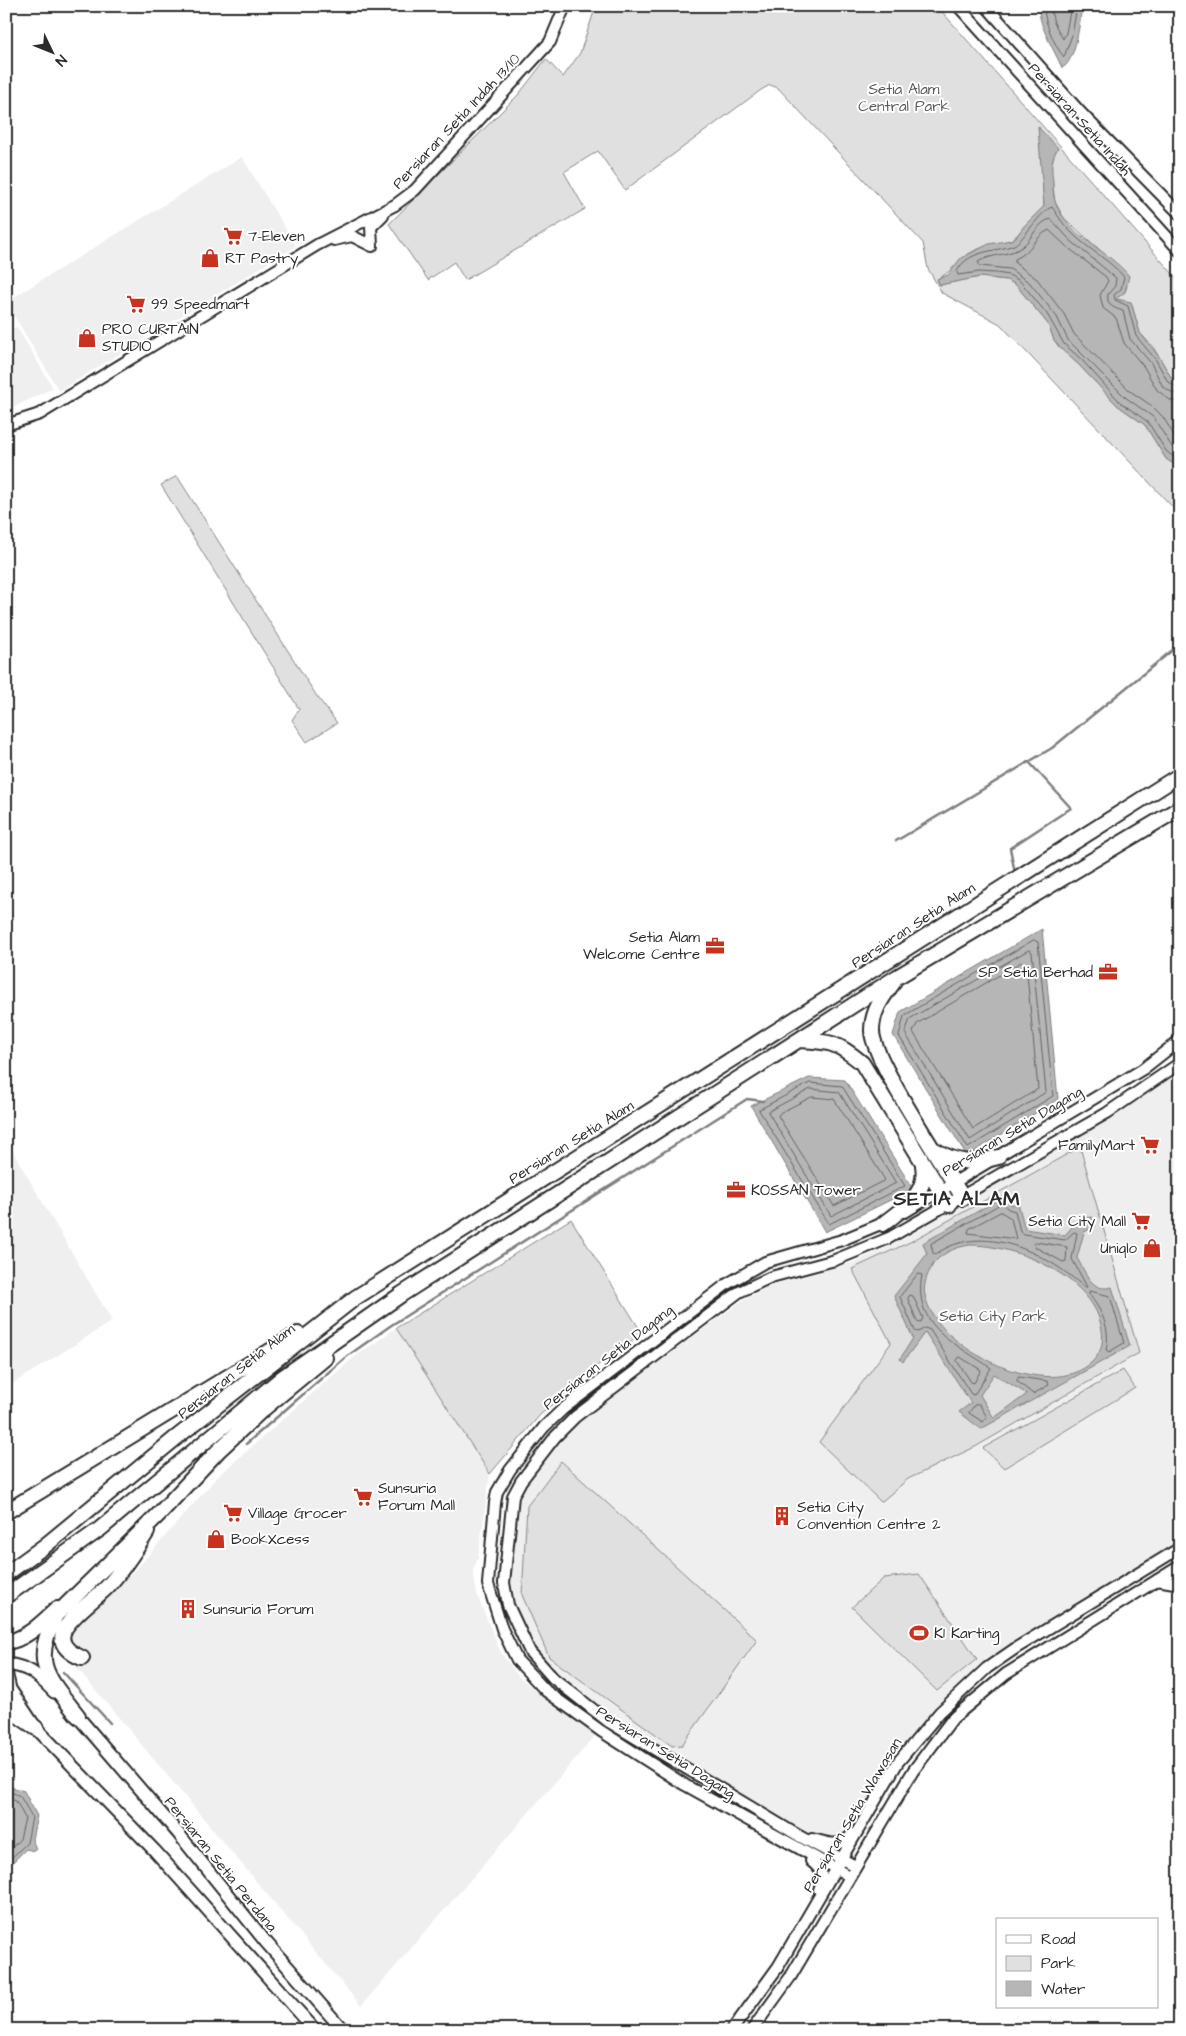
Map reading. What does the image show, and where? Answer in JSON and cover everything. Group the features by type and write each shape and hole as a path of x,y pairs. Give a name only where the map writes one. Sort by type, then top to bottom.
{"highway":[{"path":"1152,792 1180,771"},
{"name":"Persiaran Setia Alam","path":"6,1574 46,1545 177,1437 355,1298 1180,775"},
{"path":"6,1596 100,1529 283,1378 402,1294 897,977 1180,808"},
{"path":"963,1198 889,1074 872,1032 874,1010 897,977 920,971 1180,815"},
{"path":"799,1040 821,1041 843,1046 862,1063 949,1206"},
{"path":"933,1148 947,1157 962,1162 978,1162 998,1157"},
{"path":"883,1224 915,1198 923,1187 925,1176 922,1159"},
{"path":"78,1716 50,1680 44,1665 43,1652 46,1636 56,1615 158,1515 188,1481 262,1410 402,1294"},
{"path":"6,1512 355,1298"},
{"path":"82,1658 66,1649 62,1641 64,1630 107,1588 131,1558 158,1515"},
{"path":"6,1642 14,1641 26,1635 82,1588"},
{"path":"6,1707 36,1728"}],"main road":[{"name":"Persiaran Setia Perdana","path":"6,1664 30,1669 78,1716 178,1833 265,1941 343,2030"},
{"path":"6,1672 14,1696 36,1728 161,1858 315,2030"}],"street":[{"name":"Persiaran Setia Indah 13/10","path":"7,424 40,414 317,245 395,205 415,190 550,42 565,6"},
{"name":"Persiaran Setia Indah","path":"986,6 1080,112 1180,214"},
{"path":"994,6 998,20"},
{"name":"Persiaran Setia Indah","path":"962,7 1180,251"},
{"path":"317,245 352,236 372,246 371,227 395,205"},
{"name":"Persiaran Setia Dagang","path":"849,1876 685,1785 601,1731 546,1691 518,1660 502,1629 488,1584 491,1528 497,1492 510,1470 544,1427 563,1409 727,1284 765,1262 842,1240 883,1224 1143,1069 1180,1040"},
{"name":"Persiaran Setia Dagang","path":"855,1866 799,1836 609,1722 553,1678 530,1652 508,1605 504,1583 513,1496 521,1481 550,1444 575,1417 739,1292 770,1278 835,1260 889,1238 963,1198 1107,1113 1180,1062"},
{"path":"1175,1551 1179,1567"},
{"name":"Persiaran Setia Wawasan","path":"732,2030 764,1988 898,1762 926,1726 967,1686 1016,1648 1175,1551"},
{"name":"Persiaran Setia Wawasan","path":"752,2030 791,1976 913,1771 953,1718 1006,1674 1179,1567"},
{"path":"1157,1580 1180,1584"},
{"path":"799,1836 836,1845 844,1842 861,1825"},
{"path":"792,1845 820,1868 823,1874 821,1886 808,1916"}],"shaded area":[{"path":"242,157 296,246 59,391 6,302"},
{"path":"17,327 53,388 6,411 6,330"},
{"path":"1180,1071 1180,1543 996,1655 949,1693 893,1760 853,1828 842,1839 837,1841 805,1831 609,1717 557,1673 534,1649 513,1601 509,1584 518,1499 526,1483 560,1440 578,1422 743,1300 772,1285 849,1264 891,1246 1122,1112"},
{"path":"6,1140 112,1321 6,1388"},
{"path":"396,1328 490,1474 478,1558 473,1570 477,1595 501,1653 519,1677 595,1736 361,2006 67,1656 67,1635 140,1565 217,1477 353,1358"}],"green space":[{"name":"Setia Alam Central Park","path":"596,6 937,6 1180,282 1180,385 1172,379 1153,347 1140,333 1131,302 1115,299 1125,292 1127,286 1100,250 1064,218 1055,202 1051,171 1052,157 1039,127 1044,206 1013,239 980,248 970,253 946,274 937,279 939,285 980,277 1007,280 1016,285 1048,324 1054,340 1060,348 1117,405 1145,425 1166,459 1180,468 1180,515 1000,324 942,293 928,269 923,243 778,88 770,85 625,190 598,151 564,172 585,209 465,280 454,262 428,280 389,224 519,94 546,59 563,77 580,53"},
{"path":"177,476 316,695 337,723 307,742 292,720 299,709 161,485"},
{"name":"Setia City Park","path":"1080,1147 1139,1353 975,1447 908,1479 881,1502 819,1442 891,1343 852,1269 910,1242"},
{"path":"571,1219 642,1333 594,1368 540,1415 490,1474 396,1328"},
{"path":"1123,1370 1135,1388 1004,1468 983,1448"},
{"path":"561,1461 757,1640 682,1745 672,1746 549,1657 522,1595 527,1506"},
{"name":"K1 Karting","path":"919,1574 977,1659 937,1691 852,1607 884,1578"}],"water":[{"path":"1040,6 1082,6 1074,49 1071,58 1062,68 1043,28 1039,12"},
{"path":"1038,127 1058,148 1052,164 1052,172 1054,198 1062,215 1079,234 1111,258 1129,276 1125,292 1116,299 1131,302 1140,333 1160,358 1172,379 1180,385 1180,468 1166,459 1145,425 1117,405 1060,348 1054,340 1048,324 1016,285 1007,280 980,277 940,285 937,279 948,275 960,259 969,254 989,244 1011,240 1016,237 1044,206"},
{"path":"1042,929 1058,1099 967,1156 893,1035 900,1012"},
{"path":"809,1078 845,1080 913,1189 825,1232 751,1106"},
{"path":"1006,1195 1011,1205 1018,1203 1025,1229 1065,1235 1080,1218 1092,1217 1095,1227 1084,1232 1077,1258 1090,1280 1099,1287 1112,1287 1130,1346 981,1429 959,1412 971,1403 925,1332 903,1362 900,1359 913,1338 894,1296 927,1254 923,1243","holes":["970,1245 988,1246 1029,1257 1067,1278 1082,1292 1094,1307 1102,1330 1101,1349 1093,1361 1074,1373 1050,1377 1024,1374 997,1365 971,1351 950,1335 933,1315 925,1295 925,1282 933,1265 941,1256 952,1250","994,1374 1027,1394 994,1418 980,1395"]},
{"path":"6,1785 24,1791 37,1816 32,1839 36,1849 34,1851 26,1849 6,1869"}],"waterway":[{"path":"896,841 1052,748 1180,644"},
{"path":"1015,873 1010,848 1071,808 1029,762"},
{"path":"246,1444 346,1357 390,1326 747,1099 763,1101"},
{"path":"63,1672 110,1723"}],"place":[{"name":"7-Eleven","path":"233,236"},
{"name":"RT Pastry","path":"210,258"},
{"name":"99 Speedmart","path":"136,304"},
{"name":"PRO CURTAIN STUDIO","path":"87,338"},
{"name":"Setia Alam Welcome Centre","path":"715,946"},
{"name":"SP Setia Berhad","path":"1108,972"},
{"name":"FamilyMart","path":"1150,1145"},
{"name":"KOSSAN Tower","path":"736,1190"},
{"name":"Setia City Mall","path":"1141,1221"},
{"name":"Uniqlo","path":"1152,1248"},
{"name":"Sunsuria Forum Mall","path":"363,1497"},
{"name":"Village Grocer","path":"233,1513"},
{"name":"Setia City Convention Centre 2","path":"782,1516"},
{"name":"BookXcess","path":"216,1539"},
{"name":"Sunsuria Forum","path":"188,1609"},
{"name":"K1 Karting","path":"919,1633"}],"district":[{"name":"SETIA ALAM","path":"957,1198"}]}
